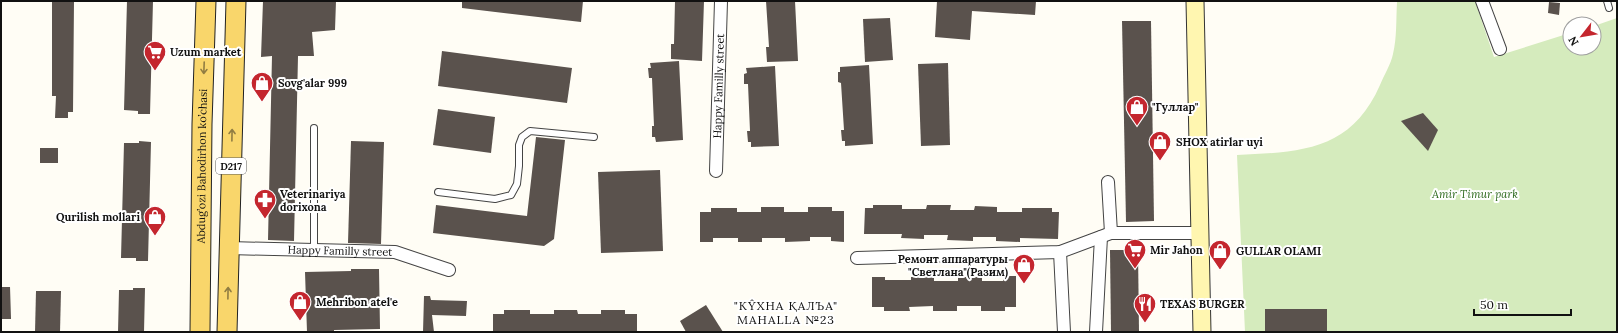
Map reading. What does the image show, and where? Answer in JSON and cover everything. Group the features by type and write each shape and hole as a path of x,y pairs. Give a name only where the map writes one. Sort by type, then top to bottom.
{"main road":[{"name":"Abdug’ozi Bahodirhon ko’chasi","path":"200,332 202,124 206,1"},
{"name":"D217","path":"227,332 236,1"},
{"path":"1195,1 1202,332"}],"street":[{"name":"Happy Familly street","path":"716,171 721,1"},
{"path":"1482,1 1500,49"},
{"path":"1096,332 1106,235 1108,182"},
{"path":"857,258 1060,252 1106,235 1200,233"},
{"name":"Happy Familly street","path":"229,248 395,252 449,270"},
{"path":"1060,252 1064,332"}],"lane":[{"path":"1607,1 1609,8"},
{"path":"314,128 314,250"},
{"path":"438,192 495,198 511,195 517,184 519,145 522,137 530,131 594,137"}],"green space":[{"name":"Amir Timur park","path":"1475,1 1494,57 1562,36 1562,56 1602,56 1602,23 1617,18 1617,332 1245,332 1237,155 1282,152 1322,144 1339,135 1354,123 1368,107 1391,62 1395,42 1397,2"}],"building":[{"path":"52,1 74,1 73,112 68,112 68,118 55,118 56,96 52,96"},
{"path":"127,1 153,1 150,114 138,114 138,111 124,110"},
{"path":"263,1 336,1 335,30 312,32 314,56 298,56 294,241 268,240 272,56 261,57"},
{"path":"462,1 583,1 581,22 462,8"},
{"path":"675,1 704,1 702,61 671,59 671,44 674,44"},
{"path":"766,1 795,1 798,61 767,62 766,47 769,47"},
{"path":"937,1 1036,1 1035,15 972,11 970,40 935,37"},
{"path":"1549,2 1560,3 1559,15 1548,13"},
{"path":"890,18 893,60 865,62 863,19"},
{"path":"1122,21 1151,21 1154,221 1126,222"},
{"path":"442,51 572,68 567,103 438,86"},
{"path":"679,61 683,140 656,142 655,137 652,137 652,126 654,126 652,78 649,78 648,68 651,68 650,63"},
{"path":"948,63 950,145 921,146 918,64"},
{"path":"869,65 873,144 845,146 845,141 842,141 841,130 844,130 841,83 838,82 838,72 840,72 840,67"},
{"path":"775,66 779,146 751,147 751,142 748,142 747,131 750,131 748,84 744,84 744,74 747,73 746,68"},
{"path":"438,109 495,117 491,153 433,145"},
{"path":"1423,113 1438,130 1428,151 1401,121"},
{"path":"536,137 565,140 554,239 544,246 433,233 436,205 527,216"},
{"path":"139,141 151,142 148,261 136,261 136,258 121,258 124,143 139,143"},
{"path":"351,141 384,142 381,244 348,243"},
{"path":"40,148 58,148 58,163 40,163"},
{"path":"660,170 663,251 601,253 598,172"},
{"path":"873,205 902,205 902,209 926,209 927,205 951,205 950,210 974,210 975,206 997,207 997,212 1022,212 1022,208 1052,208 1052,212 1059,212 1058,239 1020,238 1020,242 996,241 996,237 973,237 973,241 947,240 948,235 924,235 924,239 901,238 902,234 864,234 865,208 873,208"},
{"path":"761,207 784,207 784,212 808,212 808,207 832,207 832,211 844,211 844,242 831,241 831,237 810,237 810,241 785,242 785,238 762,238 762,242 738,242 738,238 713,238 713,242 700,242 700,212 711,212 711,208 737,208 737,212 761,212"},
{"path":"1110,250 1138,250 1139,332 1111,332"},
{"path":"351,269 379,269 380,329 307,332 305,272 351,271"},
{"path":"934,276 934,281 958,281 958,277 982,277 982,281 1003,281 1003,276 1016,276 1016,307 1005,307 1005,311 981,311 981,306 957,306 957,311 933,311 933,306 909,307 910,311 884,311 884,307 872,307 872,277 885,277 885,280 911,280 911,277"},
{"path":"1,287 10,287 11,319 1,319"},
{"path":"133,288 145,288 144,332 118,332 119,290 133,290"},
{"path":"36,291 61,291 60,332 35,332"},
{"path":"424,296 430,296 431,300 467,301 466,316 432,315 434,332 423,332"},
{"path":"706,305 723,332 686,332 680,321"},
{"path":"1265,309 1327,309 1327,332 1265,332"},
{"path":"504,310 530,310 530,314 554,314 554,310 577,310 578,314 601,314 601,310 625,310 625,314 637,314 637,332 493,332 493,314 504,314"}],"place":[{"name":"Uzum market","path":"155,72"},
{"name":"Sovg'alar 999","path":"262,102"},
{"name":"\"Гуллар\"","path":"1137,126"},
{"name":"SHOX atirlar uyi","path":"1160,162"},
{"name":"Veterinariya dorixona","path":"265,220"},
{"name":"Qurilish mollari","path":"155,236"},
{"name":"Mir Jahon","path":"1135,270"},
{"name":"GULLAR OLAMI","path":"1220,270"},
{"name":"Ремонт аппаратуры \"Светлана\"(Разим)","path":"1024,284"},
{"name":"Mehribon atel'e","path":"300,322"},
{"name":"TEXAS BURGER","path":"1145,324"}],"district":[{"name":"\"KŶХНА ҚАЛЪА\" MAHALLA №23","path":"786,312"}]}
